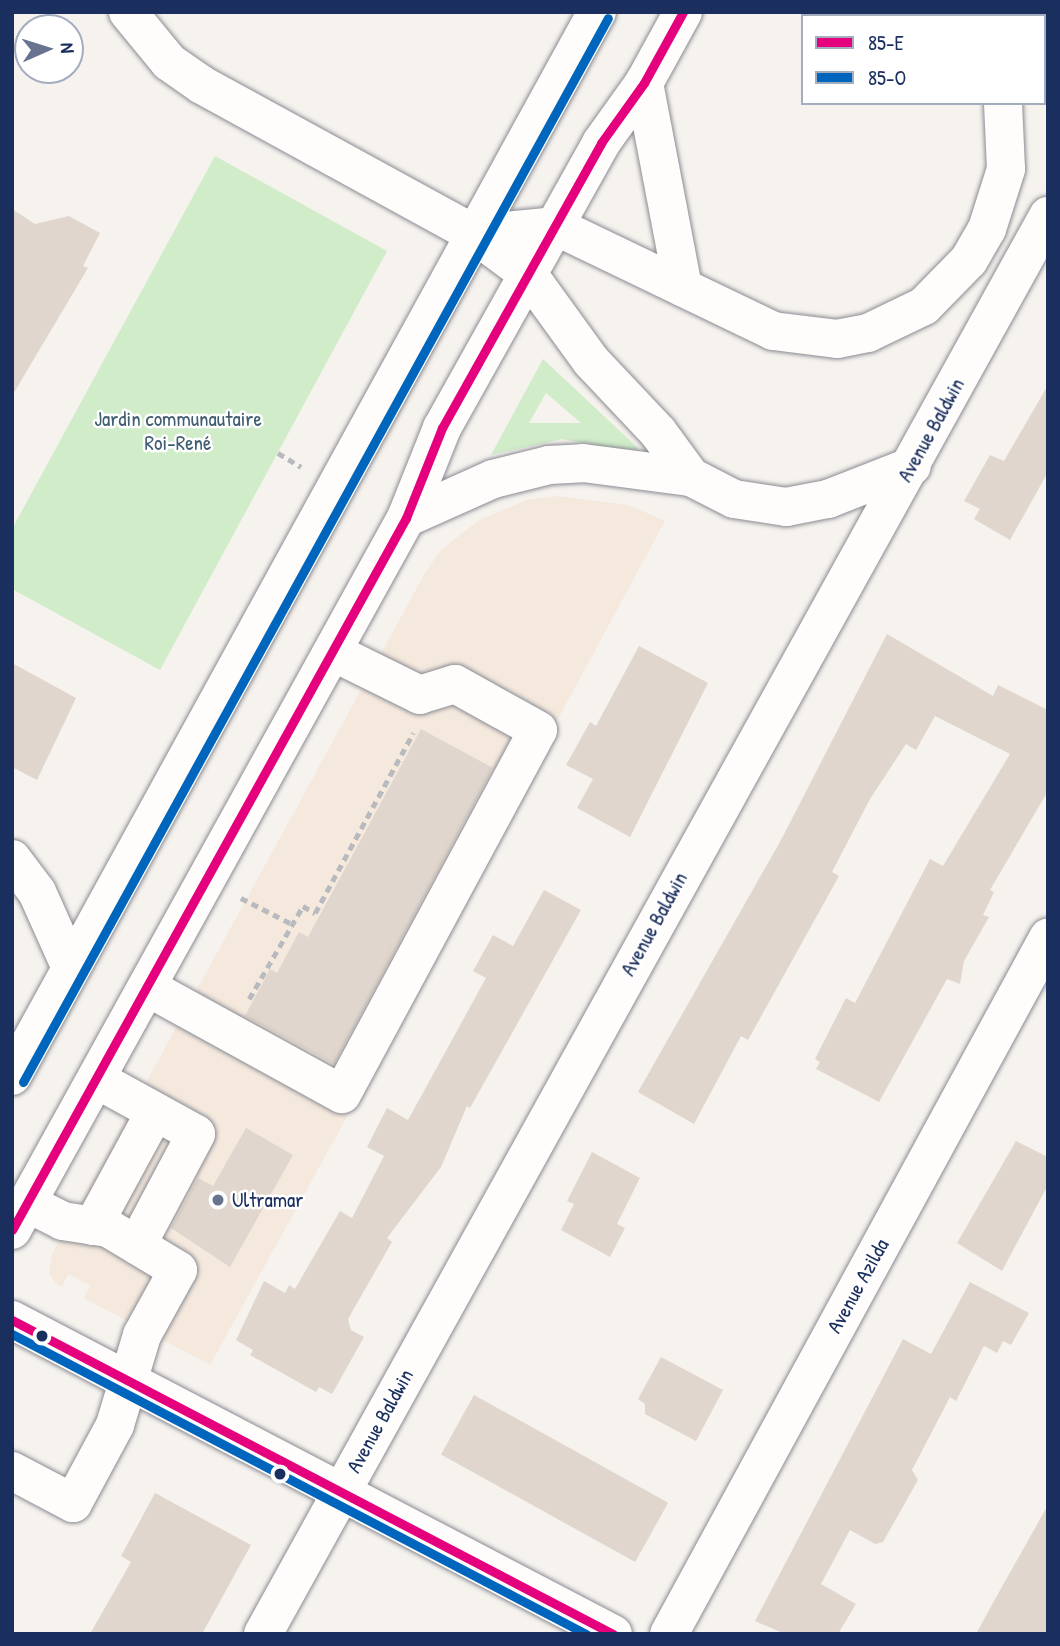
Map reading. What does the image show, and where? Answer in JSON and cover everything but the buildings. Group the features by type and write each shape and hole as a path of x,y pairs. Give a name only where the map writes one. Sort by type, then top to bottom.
{"street":[{"path":"128,12 169,62 202,85 474,234 528,274 591,361 658,432 691,477"},
{"path":"12,1076 24,1026 71,968 597,12"},
{"path":"12,1471 73,1503 115,1425 142,1335 178,1270 137,1245 93,1226 20,1217 406,518 442,428 601,143 644,83 683,12"},
{"path":"644,83 682,287"},
{"path":"474,234 555,226 751,322 800,337 837,339 899,321 950,284 987,229 1006,169 1003,105"},
{"name":"Avenue Baldwin","path":"262,1634 912,466 1048,216"},
{"path":"406,518 520,469 549,465 583,463 691,477 734,499 786,507 828,499 912,466"},
{"path":"147,987 342,1094 538,730 455,684 420,695 332,652"},
{"path":"12,859 37,892 71,968"},
{"name":"Avenue Azilda","path":"669,1634 1048,938"},
{"path":"96,1079 196,1134 137,1245"},
{"path":"93,1226 155,1112"},
{"path":"12,1320 339,1494 613,1634"}],"path":[{"path":"278,453 302,467"},
{"path":"242,1012 303,906 315,913 418,724"},
{"path":"241,898 294,925"}],"shaded area":[{"path":"557,496 629,505 665,521 524,782 530,785 210,1365 84,1298 90,1285 68,1274 62,1287 57,1284 49,1274 52,1254 425,573 440,551 479,520 527,500"}],"green space":[{"name":"Jardin communautaire Roi-René","path":"215,156 387,251 160,670 12,589 12,529"},
{"path":"543,359 638,448 635,452 562,439 491,455","holes":["546,393 581,423 529,423"]}],"transit line":[{"name":"85-E","path":"12,1230 406,518 442,428 601,143 644,83 683,12"},
{"name":"85-O","path":"23,1082 608,18"},
{"name":"85-E","path":"12,1320 613,1634"},
{"name":"85-O","path":"12,1334 586,1634"}],"place":[{"name":"Ultramar","path":"218,1200"}]}
